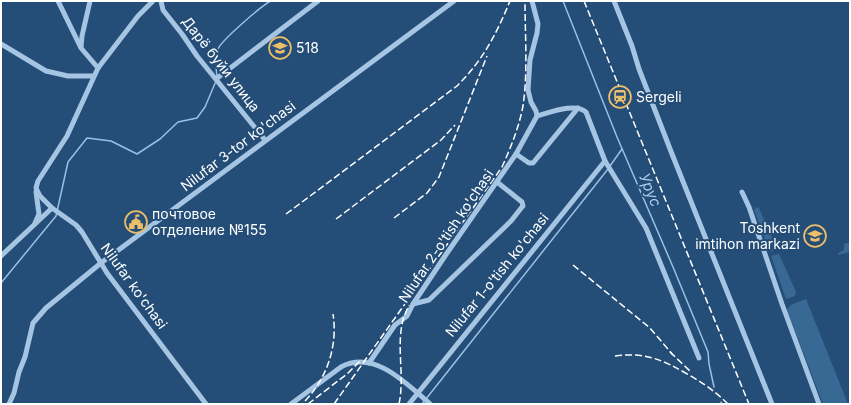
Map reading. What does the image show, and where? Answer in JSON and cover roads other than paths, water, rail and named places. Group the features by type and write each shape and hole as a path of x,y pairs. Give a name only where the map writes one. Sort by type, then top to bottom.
{"street":[{"path":"58,1 81,48 98,68"},
{"path":"81,48 82,36 90,1"},
{"path":"31,228 37,220 39,214 36,188 38,181 67,136 93,76 138,16 153,1"},
{"name":"Дарё буйи улица","path":"161,1 163,10 265,140"},
{"path":"216,79 318,1"},
{"name":"Nilufar 3-tor ko'chasi","path":"9,404 25,357 33,322 46,308 101,263 454,1"},
{"path":"532,1 538,24 530,60 528,90 537,116 555,110 578,108 583,109 586,112 605,161 646,228 699,358"},
{"path":"614,1 672,154 772,404"},
{"path":"1,44 46,71 68,76 93,76"},
{"path":"516,154 529,163 533,163 578,108"},
{"name":"Nilufar 2-o'tish ko'chasi","path":"370,363 395,325 407,316 413,304 445,256 516,154 537,116"},
{"name":"Nilufar 1-o'tish ko'chasi","path":"409,404 605,161"},
{"path":"413,304 429,300 511,221 523,206 522,202 497,182"},
{"name":"Nilufar ko'chasi","path":"36,188 40,196 52,208 79,229 107,273 206,404"},
{"path":"742,192 750,207 782,304 819,404"},
{"path":"1,256 52,208"},
{"path":"291,404 344,365 353,362 370,363 394,374 430,404"}],"waterway":[{"path":"217,77 216,56 218,49 242,24 271,1"},
{"name":"Урус","path":"563,1 617,137 708,352 714,387"},
{"path":"1,283 56,216 68,162 87,138 111,141 137,154 160,139 178,122 197,118 205,107 216,81"},
{"path":"610,166 622,149"},
{"path":"422,404 608,169"}],"railway":[{"path":"286,214 457,86 482,57 510,1"},
{"path":"334,404 502,167 509,152 519,122 525,93 525,1"},
{"path":"584,1 749,404"},
{"path":"394,218 427,193 439,177 487,56"},
{"path":"336,219 441,140 455,125"},
{"path":"573,265 650,328 673,355"},
{"path":"399,404 401,393 401,330 403,318 409,305"},
{"path":"305,401 313,392 325,372 329,361 334,338 333,314"},
{"path":"670,352 690,371"},
{"path":"615,356 636,355 662,361 699,381 728,404"},
{"path":"308,404 347,374 360,361"}],"place":[{"name":"518","path":"280,48"},
{"name":"Sergeli","path":"620,97"},
{"name":"почтовое отделение №155","path":"136,222"},
{"name":"Toshkent imtihon markazi","path":"815,236"}]}
